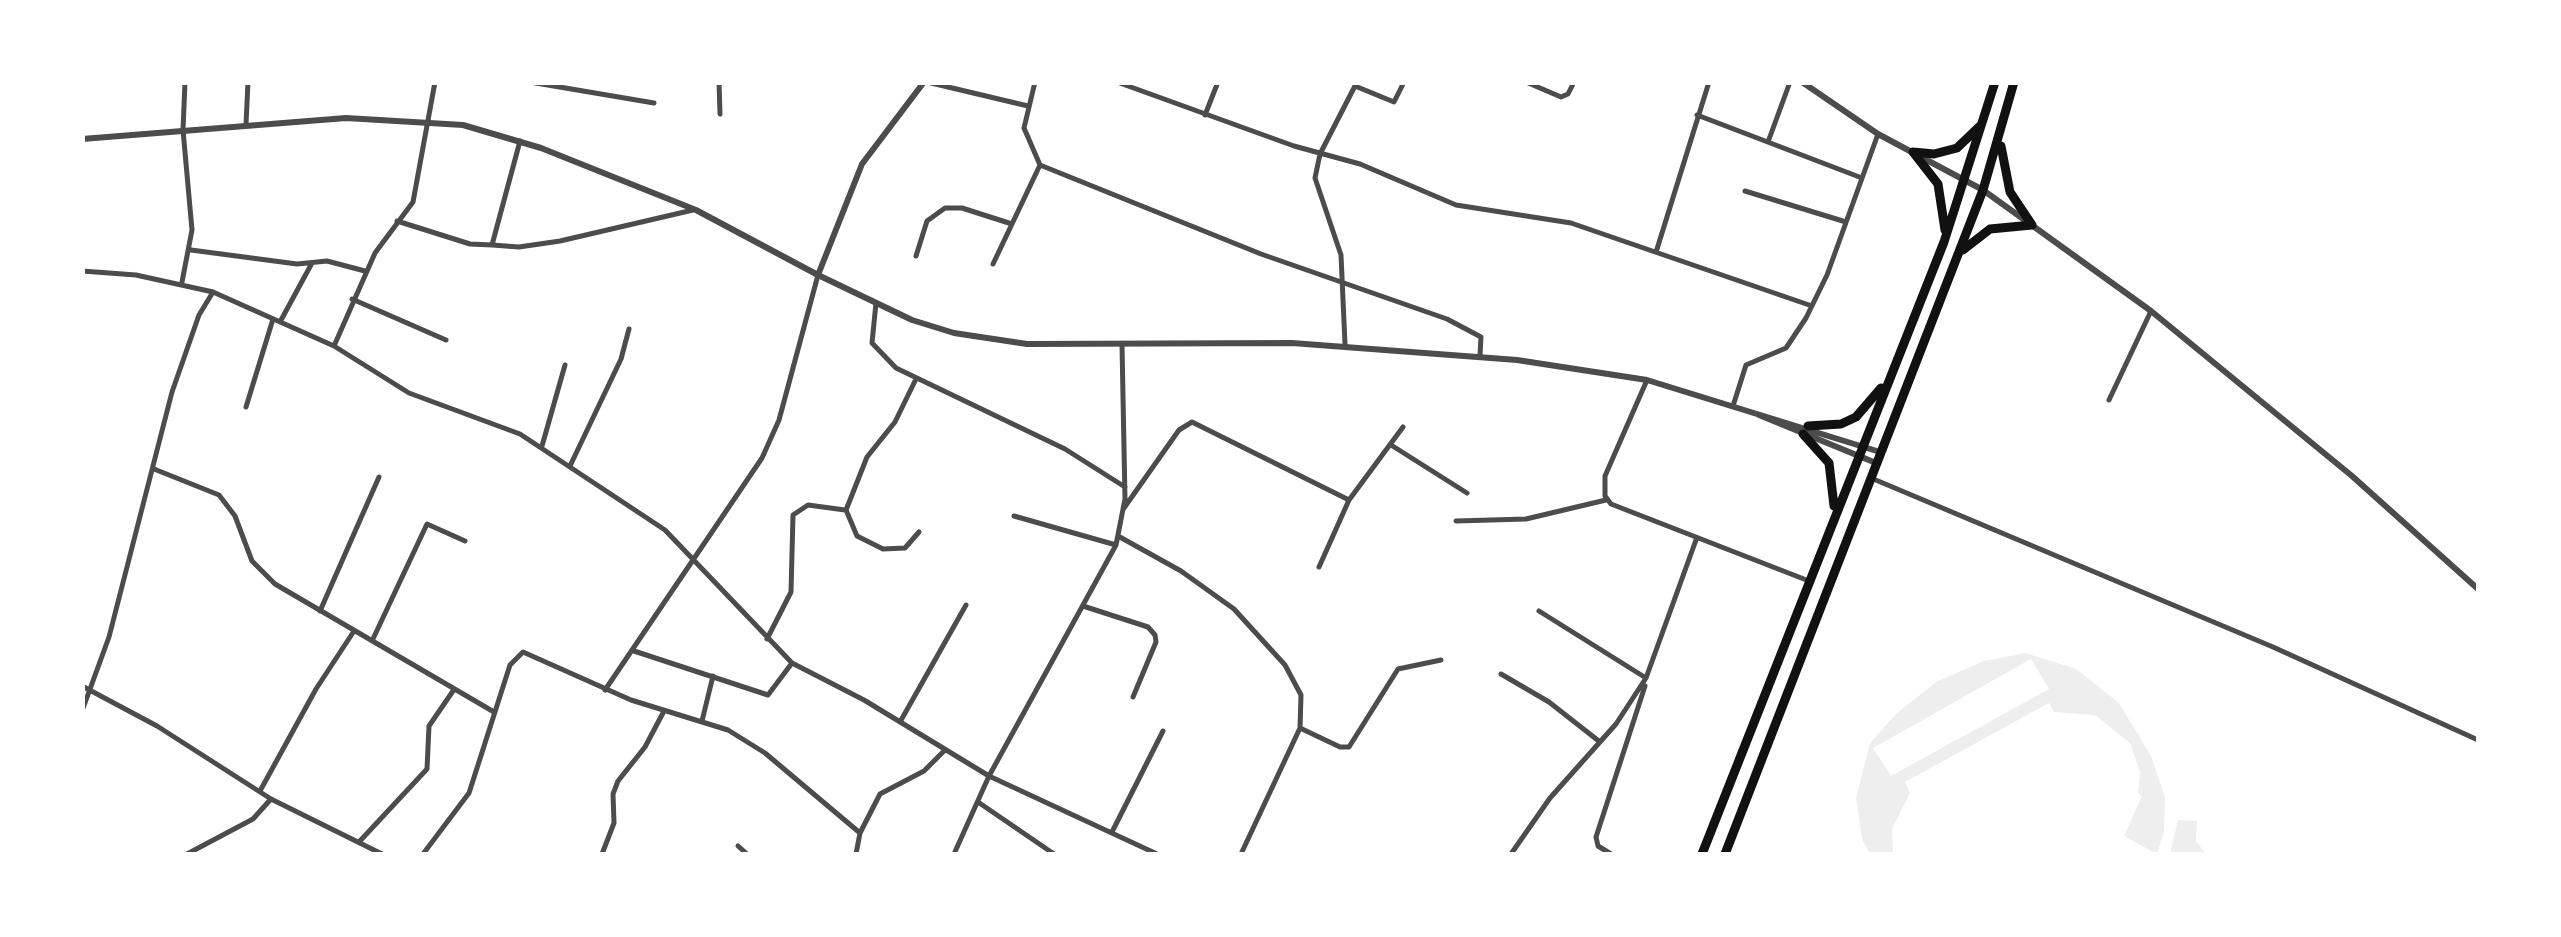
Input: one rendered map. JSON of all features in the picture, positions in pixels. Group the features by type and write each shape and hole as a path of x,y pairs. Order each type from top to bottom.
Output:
{"main road":[{"path":"1702,854 1944,242 1995,82"},
{"path":"1725,854 1983,190 2014,82"},
{"path":"1913,152 1934,154 1957,148 1974,135 1989,110"},
{"path":"1958,256 1990,229 2032,225 2005,178 2001,133"},
{"path":"1913,152 1932,174 1943,197 1944,242"},
{"path":"1832,519 1834,474 1806,430 1842,424 1856,417 1895,364"}],"street":[{"path":"182,282 190,250 182,130 186,82"},
{"path":"246,124 248,82"},
{"path":"334,346 365,271 412,202 435,82"},
{"path":"530,82 654,103"},
{"path":"719,82 720,114"},
{"path":"605,690 740,494 779,420 818,275 862,164 926,82 1028,106"},
{"path":"1035,82 1024,128 1040,165 1481,337 1480,355"},
{"path":"1117,82 1320,154 1360,164 1456,205 1570,223 1656,249 1812,306"},
{"path":"1205,115 1218,82"},
{"path":"1345,344 1342,255 1316,190 1320,154 1356,84 1394,102 1404,82"},
{"path":"1526,82 1560,97 1568,94 1574,82"},
{"path":"1656,249 1709,82"},
{"path":"1768,142 1790,82"},
{"path":"1802,82 1878,134 1983,190 2151,311 2314,443 2478,589"},
{"path":"1697,115 1862,178"},
{"path":"82,139 346,118 428,120 520,141 696,210 876,303 926,324 992,340 1122,345 1345,344 1480,355 1646,380 1880,452"},
{"path":"1733,406 1746,365 1786,348 1812,306 1878,134"},
{"path":"492,244 520,141"},
{"path":"993,264 1040,165"},
{"path":"1745,191 1846,222"},
{"path":"916,256 928,221 945,208 962,208 1012,224"},
{"path":"397,221 480,246 519,246 560,241 696,210"},
{"path":"190,250 297,264 313,261 365,271"},
{"path":"246,407 276,320 313,261"},
{"path":"82,271 182,282 212,292 334,346 409,393 487,419 542,446 666,530 792,663 989,776 1157,854"},
{"path":"82,711 86,688 110,637 172,392 212,292"},
{"path":"352,299 446,340"},
{"path":"876,303 870,331 876,349 916,382 1036,434 1125,487"},
{"path":"2109,400 2151,311"},
{"path":"570,466 621,359 629,328"},
{"path":"954,854 989,776 1116,545 1125,487 1122,345"},
{"path":"542,446 566,365"},
{"path":"1646,380 1605,476 1607,500 1618,510 1809,581"},
{"path":"916,382 895,422 867,457 846,510 857,536 882,548 904,548 918,532"},
{"path":"1124,508 1179,430 1192,422 1349,500"},
{"path":"1318,567 1349,500 1403,427"},
{"path":"1806,430 1876,464"},
{"path":"1391,445 1468,493"},
{"path":"154,469 220,496 229,504 244,545 262,572 320,611 494,712"},
{"path":"320,611 379,478"},
{"path":"1870,478 2273,647 2478,740"},
{"path":"1456,522 1526,519 1607,500"},
{"path":"767,639 791,592 793,515 808,505 846,510"},
{"path":"1014,516 1116,545"},
{"path":"372,640 428,524 465,541"},
{"path":"1118,536 1181,571 1245,620 1294,680 1304,709 1300,728 1241,854"},
{"path":"1612,854 1598,846 1596,837 1646,678 1696,540"},
{"path":"900,722 966,604"},
{"path":"1083,606 1148,627 1155,635 1156,642 1133,697"},
{"path":"1539,612 1646,678"},
{"path":"260,791 316,689 354,631"},
{"path":"633,650 770,695 792,663"},
{"path":"423,854 469,793 510,665 523,652 605,690 702,721 765,753 860,833"},
{"path":"1300,728 1340,748 1349,747 1398,668 1441,660"},
{"path":"1501,674 1548,702 1600,742"},
{"path":"702,721 714,676"},
{"path":"1511,854 1550,798 1600,742 1646,678"},
{"path":"86,688 157,726 271,799 382,854"},
{"path":"359,842 428,767 429,726 453,691"},
{"path":"602,854 614,823 613,794 618,781 646,747 664,711"},
{"path":"1112,832 1163,731"},
{"path":"856,854 860,833 880,794 924,771 944,751"},
{"path":"189,852 244,825 271,799"},
{"path":"978,802 1054,854"},
{"path":"738,846 747,854"},
{"path":"189,852 198,854"}],"shaded area":[{"path":"2026,653 2076,669 2119,703 2151,756 2165,797 2164,832 2157,854 2124,836 2142,796 2138,793 2140,772 2130,743 2095,715 2054,712 2049,703 1905,782 1910,793 1892,829 1893,854 1870,854 1862,839 1856,798 1870,743 1896,714 1936,682 1984,661","holes":["2031,659 2049,689 1891,776 1873,748"]},
{"path":"2178,820 2197,821 2196,841 2206,854 2170,854"}]}
